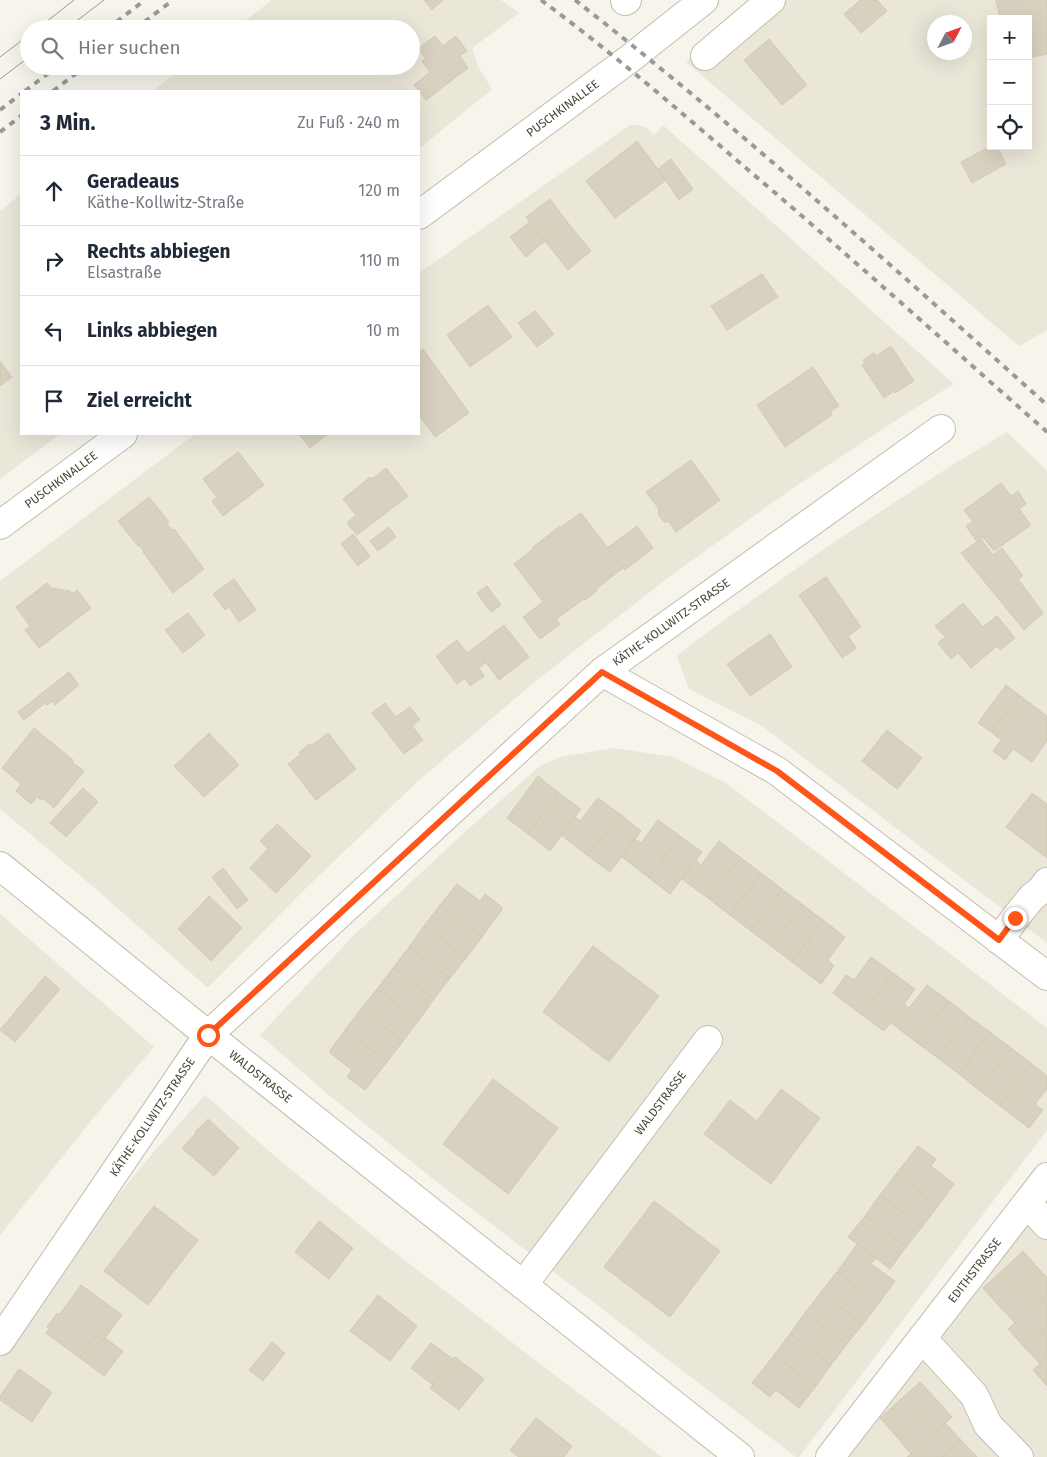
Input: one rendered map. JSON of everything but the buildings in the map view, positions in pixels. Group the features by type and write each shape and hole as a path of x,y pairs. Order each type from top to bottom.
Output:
{"street":[{"name":"PUSCHKINALLEE","path":"420,214 632,58 704,0"},
{"path":"705,56 771,0"},
{"name":"KÄTHE-KOLLWITZ-STRASSE","path":"0,1341 208,1035 602,672 941,429"},
{"name":"PUSCHKINALLEE","path":"0,525 122,435"},
{"path":"602,672 777,771 1047,976"},
{"name":"WALDSTRASSE","path":"0,866 208,1035 740,1457"},
{"path":"999,940 1032,897 1047,882"},
{"name":"WALDSTRASSE","path":"522,1285 708,1040"},
{"name":"EDITHSTRASSE","path":"830,1457 1047,1177"},
{"path":"1027,1203 1047,1225"},
{"path":"922,1338 974,1395 988,1425 1019,1457"}],"shaded area":[{"path":"272,0 501,0 519,13 472,48 479,68 492,89 420,148 420,90 153,90 173,75 420,75 420,20 246,20"},
{"path":"767,0 1047,0 1047,330 1019,346 686,62"},
{"path":"630,125 645,127 654,135 663,125 954,384 790,490 673,574 537,680 418,781 306,888 208,988 96,889 0,809 0,581 194,435 420,435 420,272"},
{"path":"20,195 20,435 59,435 0,479 0,211"},
{"path":"1007,432 1047,471 1047,943 762,726 689,689 677,656 828,546 949,467"},
{"path":"614,748 673,757 726,783 1047,1028 1047,1130 799,1457 796,1457 433,1179 330,1096 260,1035 353,936 465,832 540,766 560,757"},
{"path":"0,914 154,1047 99,1111 0,1235"},
{"path":"205,1095 278,1159 381,1242 662,1457 0,1457 0,1348 68,1256 151,1155"},
{"path":"1047,1187 1047,1457 843,1457"}],"tram line":[{"path":"48,20 74,0"},
{"path":"78,20 104,0"},
{"path":"0,57 20,42"},
{"path":"0,79 20,64"}],"railway":[{"path":"119,20 145,0"},
{"path":"147,20 173,0"},
{"path":"541,0 617,59 779,196 1047,432"},
{"path":"575,0 756,148 1047,405"},
{"path":"26,90 46,75"},
{"path":"54,90 74,75"},
{"path":"0,110 20,95"},
{"path":"0,132 20,117"}],"route":[{"path":"208,1035 602,672 777,771 999,940 1015,918"}]}
